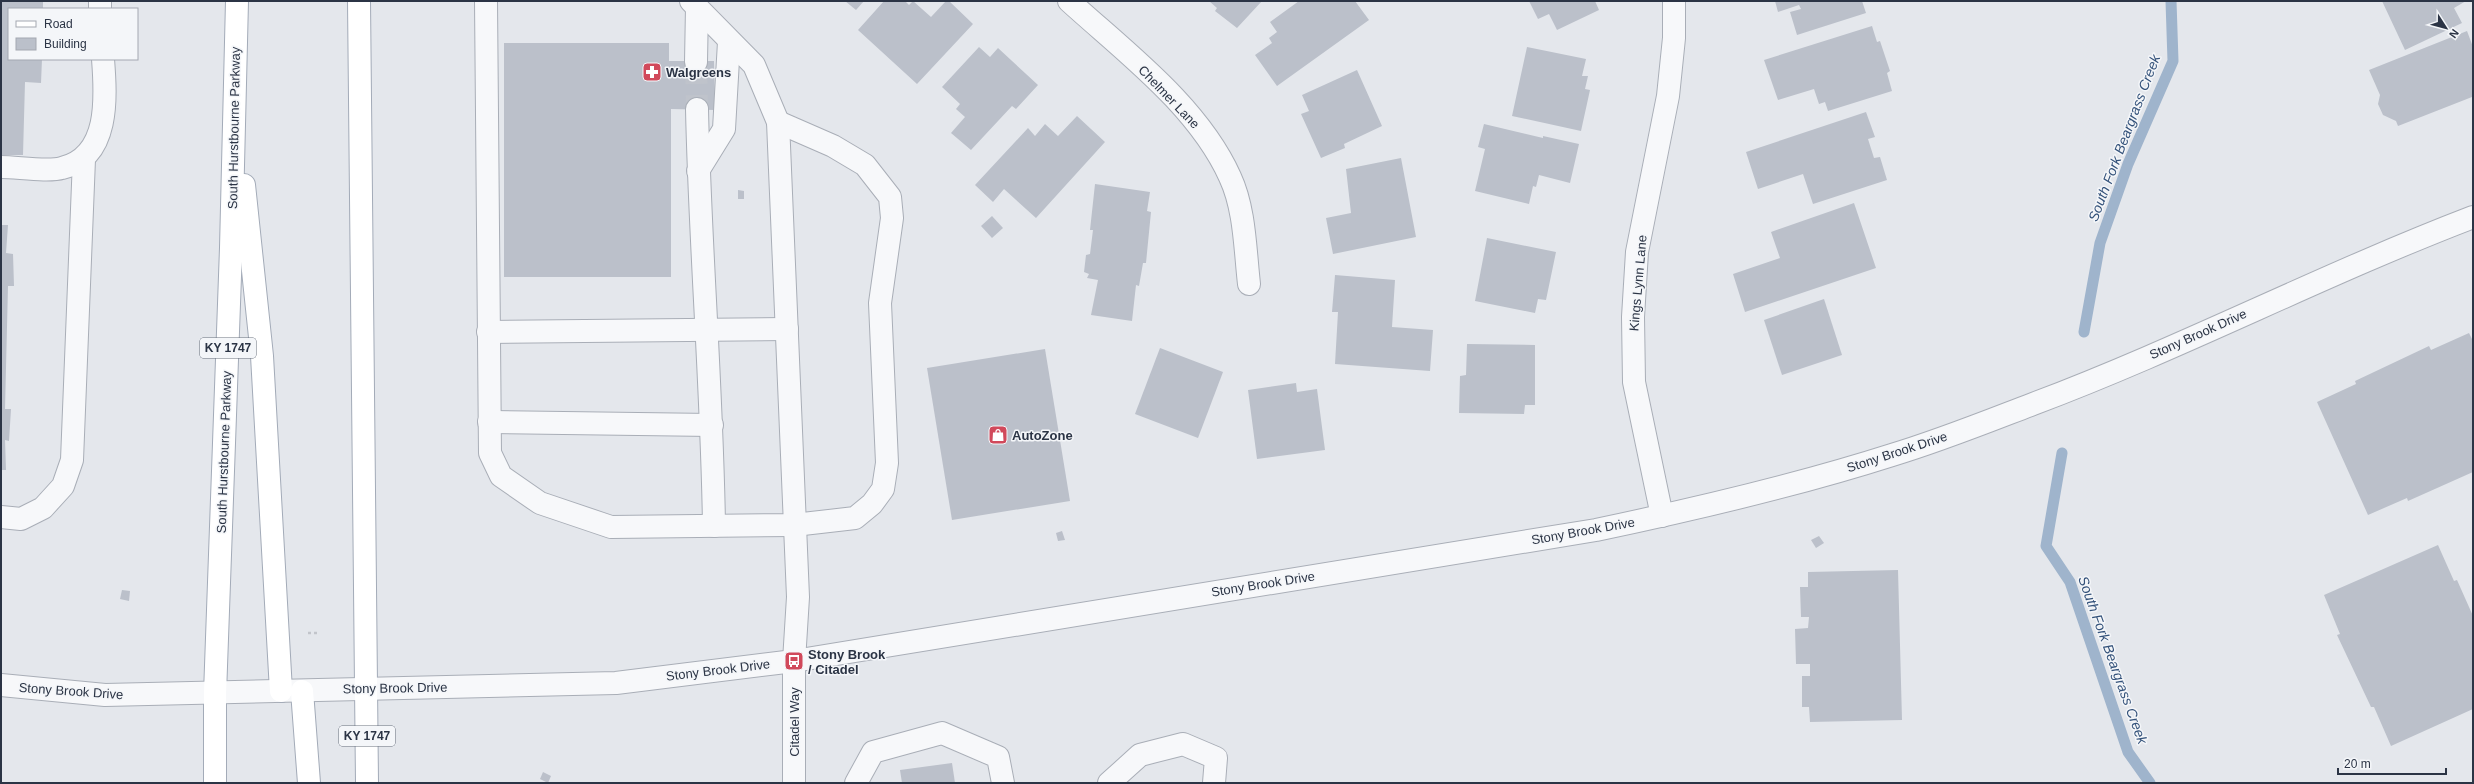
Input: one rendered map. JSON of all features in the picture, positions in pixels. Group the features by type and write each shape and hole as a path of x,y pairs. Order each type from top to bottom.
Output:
{"main road":[{"name":"South Hurstbourne Parkway","path":"214,783 215,694 237,1"},
{"name":"KY 1747","path":"359,1 367,783"},
{"path":"235,91 262,356 291,691 309,783"}],"street":[{"path":"486,1 489,422 490,453 501,476 540,504 611,527 794,525 855,518 872,504 883,490 887,463 880,303 892,218 890,197 865,165 833,146 778,122 754,65 729,42 694,4"},
{"name":"Chelmer Lane","path":"1069,1 1184,109 1213,145 1231,178 1241,212 1249,284"},
{"name":"Kings Lynn Lane","path":"1662,516 1634,382 1633,317 1638,252 1668,96 1674,38 1674,1"},
{"path":"694,4 696,62"},
{"path":"698,171 724,129 729,42"},
{"path":"1,517 21,519 43,508 63,486 72,460 84,159 102,131 105,83 103,60"},
{"path":"697,109 698,171 712,425 714,526"},
{"name":"Citadel Way","path":"778,122 798,597 794,661 794,783"},
{"path":"1,167 62,169 84,159"},
{"name":"Stony Brook Drive","path":"1,685 105,695 215,694 367,688 616,683 794,661 1596,530 1662,516 1834,473 1895,454 2035,404 2397,246 2473,217"},
{"path":"488,332 787,329"},
{"path":"489,422 712,425"},
{"path":"856,783 873,752 942,733 998,757 1003,783"},
{"path":"1109,783 1140,755 1183,744 1216,758 1214,783"}],"building":[{"path":"1,1 43,1 43,8 8,8 8,60 42,60 41,83 25,82 23,155 1,155"},
{"path":"845,1 864,1 856,10"},
{"path":"884,1 905,1 909,5 913,1 931,17 946,1 949,1 973,24 917,84 858,30"},
{"path":"1209,1 1262,1 1237,28 1215,11 1217,8"},
{"path":"1299,1 1355,1 1369,20 1277,86 1255,55 1272,43 1269,38 1277,32 1270,22"},
{"path":"1529,1 1595,1 1599,10 1557,30 1549,14 1538,19"},
{"path":"1775,1 1862,1 1866,13 1797,35 1790,12 1801,9 1799,5 1778,12"},
{"path":"2382,1 2466,1 2454,8 2462,23 2405,50"},
{"path":"1872,26 1877,42 1880,41 1890,71 1887,73 1892,91 1828,111 1825,102 1819,104 1814,89 1778,100 1764,60"},
{"path":"2467,31 2473,47 2472,97 2398,126 2396,121 2383,115 2378,104 2380,95 2369,70"},
{"name":"Walgreens","path":"504,43 669,43 669,61 714,61 715,110 671,109 671,277 504,277"},
{"path":"979,47 990,57 998,48 1038,85 1016,109 1012,106 971,150 951,133 965,117 956,109 960,104 942,87"},
{"path":"1527,47 1586,59 1582,76 1588,76 1585,89 1590,90 1581,131 1512,116"},
{"path":"1357,70 1382,126 1344,144 1345,148 1321,158 1301,114 1309,111 1302,95"},
{"path":"1866,112 1875,137 1868,139 1874,158 1880,157 1887,180 1813,204 1803,174 1758,189 1746,152"},
{"path":"1077,116 1105,142 1036,218 1004,189 993,202 975,185 1028,128 1035,136 1045,124 1058,136"},
{"path":"1484,124 1543,138 1543,136 1579,144 1570,183 1539,175 1536,187 1533,186 1529,204 1475,191 1485,149 1478,147"},
{"path":"1401,158 1416,237 1333,254 1326,218 1351,213 1346,169"},
{"path":"1095,184 1150,192 1147,211 1151,212 1146,263 1143,263 1139,286 1136,285 1132,321 1091,315 1098,280 1087,278 1089,274 1084,272 1086,255 1090,254 1093,230 1090,230"},
{"path":"738,190 744,191 744,199 738,199"},
{"path":"1854,203 1876,268 1745,312 1733,274 1780,258 1771,232"},
{"path":"992,216 1003,228 992,238 981,226"},
{"path":"1,225 8,225 6,253 13,254 14,286 8,286 5,409 11,409 9,441 5,440 6,470 1,470"},
{"path":"1487,238 1556,252 1546,300 1538,299 1535,313 1475,301"},
{"path":"1335,275 1395,280 1392,327 1433,330 1430,371 1335,364 1338,312 1332,312"},
{"path":"1824,299 1842,355 1782,375 1764,320"},
{"path":"2469,333 2473,341 2473,472 2408,501 2407,498 2368,515 2317,402 2356,384 2355,381 2429,346 2431,350"},
{"path":"1467,344 1535,345 1535,405 1525,405 1524,414 1459,413 1460,376 1466,375"},
{"path":"1160,348 1223,372 1198,438 1135,414"},
{"name":"AutoZone","path":"1045,349 1070,501 952,520 927,368"},
{"path":"1296,383 1297,392 1317,389 1325,450 1257,459 1248,390"},
{"path":"1062,531 1065,540 1058,541 1056,533"},
{"path":"1819,536 1824,543 1816,548 1811,540"},
{"path":"2438,545 2454,581 2457,580 2473,616 2473,709 2391,746 2374,707 2371,707 2337,635 2340,634 2324,595"},
{"path":"1898,570 1902,720 1810,722 1809,707 1802,707 1802,676 1810,676 1810,664 1796,664 1795,629 1808,628 1809,617 1801,617 1800,587 1808,587 1808,572"},
{"path":"122,590 130,591 129,601 120,599"},
{"path":"952,763 955,783 902,783 900,770"},
{"path":"543,772 551,776 548,783 540,779"}],"waterway":[{"name":"South Fork Beargrass Creek","path":"2084,332 2100,243 2128,164 2173,61 2171,1"},
{"name":"South Fork Beargrass Creek","path":"2062,453 2046,546 2070,582 2128,752 2150,783"}],"tunnel":[{"path":"696,62 697,109"}],"place":[{"name":"Walgreens","path":"652,72"},
{"name":"AutoZone","path":"998,435"},
{"name":"Stony Brook / Citadel","path":"794,661"}]}
